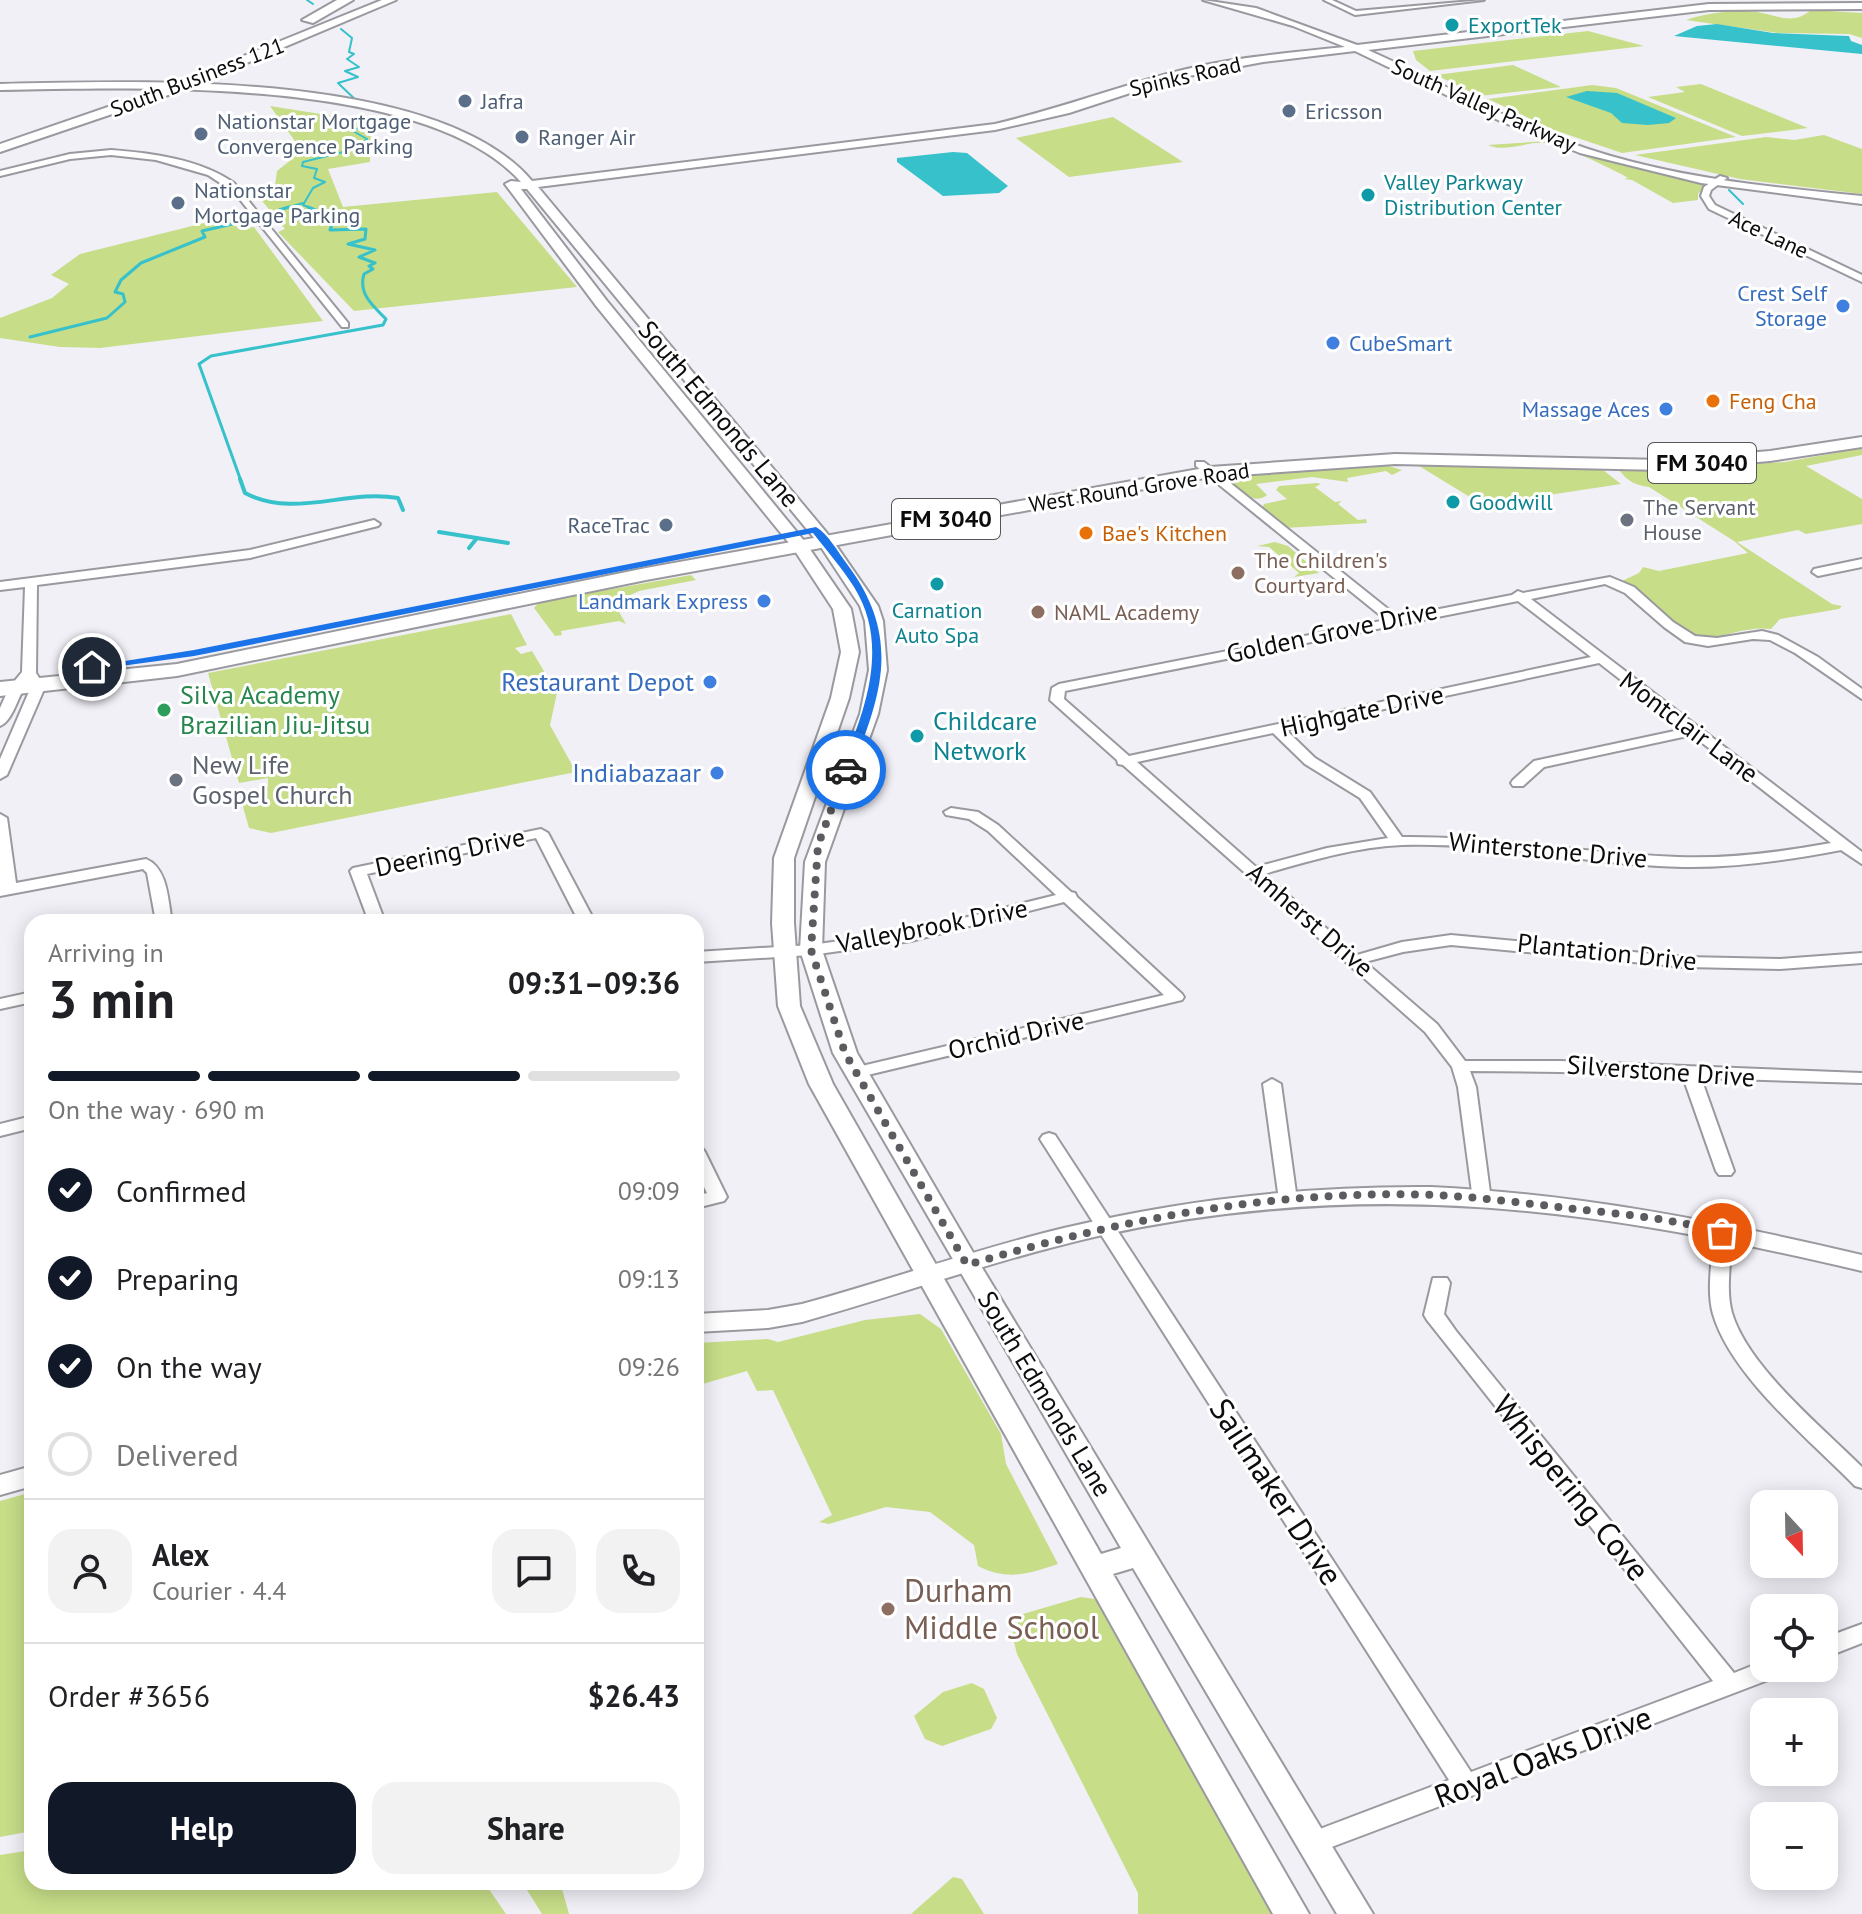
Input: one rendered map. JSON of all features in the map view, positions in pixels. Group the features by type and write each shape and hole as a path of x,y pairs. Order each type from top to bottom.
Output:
{"highway":[{"path":"308,20 336,0"},
{"path":"308,20 347,0"}],"main road":[{"name":"South Business 121","path":"0,148 161,94 391,0"},
{"name":"South Valley Parkway","path":"1208,0 1294,21 1369,50 1561,135 1720,180"},
{"name":"South Valley Parkway","path":"1232,0 1317,23 1546,137 1640,166 1720,180 1862,198"},
{"name":"Spinks Road","path":"1000,129 1209,68 1718,11 1862,7"},
{"name":"South Business 121","path":"0,134 147,87 308,20"},
{"name":"Spinks Road","path":"525,189 937,143 1066,117 1162,85 1228,70 1369,50"},
{"name":"South Edmonds Lane","path":"0,89 147,87 286,96 381,111 464,138 496,153 820,535 869,606 878,670 869,714 818,845 811,950 845,1053 967,1265 1356,1914"},
{"name":"South Edmonds Lane","path":"0,89 129,92 336,108 420,129 485,160 525,189 532,214 795,540 842,609 850,652 840,698 784,858 789,1006 807,1054 928,1278 1292,1914"},
{"path":"1100,98 1114,101"},
{"path":"1465,99 1479,98"},
{"path":"336,108 381,111"},
{"path":"420,129 464,138"},
{"path":"1546,137 1561,135"},
{"path":"594,293 617,292"},
{"name":"West Round Grove Road","path":"17,682 194,653 820,535 1205,468 1351,449 1667,452 1765,445 1862,430"},
{"name":"West Round Grove Road","path":"1205,468 1395,459 1663,465 1770,456 1862,442"},
{"path":"850,652 877,652"},
{"path":"813,771 844,775"},
{"path":"1094,1568 1140,1554"}],"street":[{"path":"1327,0 1355,13 1481,0"},
{"path":"1397,0 1413,7"},
{"path":"0,174 77,154 119,151 140,153 214,174 237,190 345,325"},
{"name":"Ace Lane","path":"1720,180 1705,196 1712,207 1862,279"},
{"path":"1205,468 1393,619"},
{"path":"0,586 250,554 374,524"},
{"path":"1818,572 1862,563"},
{"name":"Golden Grove Drive","path":"1059,688 1393,619 1606,580 1630,589 1671,627 1690,639 1702,642 1767,636 1862,695"},
{"path":"0,775 31,582"},
{"name":"Montclair Lane","path":"1518,595 1862,859"},
{"name":"Highgate Drive","path":"1123,761 1601,659"},
{"path":"0,722 17,682"},
{"name":"Amherst Drive","path":"1059,688 1057,700 1123,761 1417,1013 1460,1066 1467,1087 1482,1200"},
{"path":"1277,729 1310,761 1365,795 1398,841"},
{"path":"1518,783 1539,764 1694,731"},
{"path":"951,812 973,815 993,828 1070,896"},
{"path":"0,818 4,890 140,864 151,867 154,872 162,914"},
{"name":"Deering Drive","path":"374,914 358,871 541,833 583,914"},
{"name":"Winterstone Drive","path":"1254,872 1341,849 1398,841 1463,841 1679,862 1748,861 1843,845"},
{"name":"Valleybrook Drive","path":"704,956 811,950 911,936 1070,896"},
{"name":"Orchid Drive","path":"855,1073 1176,997 1070,896"},
{"name":"Plantation Drive","path":"1355,960 1402,947 1451,940 1686,962 1780,964 1862,958"},
{"path":"0,1004 24,999"},
{"name":"Silverstone Drive","path":"1460,1066 1542,1063 1691,1075 1862,1078"},
{"path":"1691,1075 1725,1171"},
{"path":"1272,1084 1288,1200"},
{"path":"0,1130 24,1124"},
{"name":"Sailmaker Drive","path":"1049,1139 1467,1787"},
{"path":"704,1168 718,1197 704,1200"},
{"path":"704,1323 768,1319 802,1313 1104,1227 1288,1200 1409,1195 1589,1210 1722,1233 1862,1263"},
{"path":"1722,1233 1720,1299 1723,1317 1739,1348 1862,1480"},
{"name":"Whispering Cove","path":"1440,1283 1434,1315 1449,1336 1730,1685"},
{"path":"0,1485 24,1478"},
{"path":"1838,1642 1862,1633"},
{"name":"Royal Oaks Drive","path":"1313,1843 1750,1677"}],"green space":[{"path":"1811,10 1862,13 1862,38 1849,34 1778,33 1686,20 1739,11 1791,18"},
{"path":"1588,31 1644,46 1430,71 1416,60 1413,51"},
{"path":"1513,65 1561,87 1479,96 1436,75"},
{"path":"1701,84 1808,128 1742,136 1648,97 1685,92 1676,87"},
{"path":"1592,85 1616,88 1736,137 1622,153 1554,130 1488,99"},
{"path":"270,106 371,122 370,162 328,169 343,207 497,192 577,287 354,311 278,232 285,229 259,197 275,186 277,171 302,151"},
{"path":"1113,117 1183,162 1069,177 1016,138"},
{"path":"1824,135 1862,149 1862,194 1740,179 1635,155 1766,137 1794,140"},
{"path":"1548,141 1701,181 1706,185 1698,194 1698,200 1673,203 1605,166 1554,145 1538,143 1502,148 1488,145"},
{"path":"228,217 239,229 254,227 323,321 100,348 60,347 0,338 0,318 52,298 69,284 51,275 80,254"},
{"path":"1862,448 1862,455 1806,466 1862,499 1862,524 1806,534 1798,530 1737,542 1832,604 1842,606 1839,609 1780,619 1771,629 1700,637 1662,617 1622,581 1639,573 1643,567 1659,571 1748,553 1649,487 1629,480 1620,471 1785,462"},
{"path":"1389,466 1402,470 1392,475 1386,471 1347,478 1348,482 1312,477 1256,484 1267,495 1258,499 1242,493 1231,479 1288,469"},
{"path":"1419,466 1603,470 1621,484 1483,505"},
{"path":"1321,484 1315,487 1335,502 1342,501 1338,504 1358,520 1366,519 1367,523 1285,528 1262,508 1264,504 1287,499 1276,490 1279,486"},
{"path":"1275,542 1288,546 1319,573 1294,577 1299,573 1269,547 1257,546"},
{"path":"691,575 696,580 639,591 622,599 618,610 626,624 619,621 561,631 562,635 555,636 534,608 539,602"},
{"path":"511,614 527,645 515,648 521,654 532,651 557,693 550,725 576,772 271,833 249,828 240,796 268,786 268,778 239,783 208,673"},
{"path":"920,1314 941,1329 1001,1434 1006,1464 1058,1564 1018,1574 989,1571 978,1566 974,1545 930,1512 886,1507 829,1524 819,1522 832,1515 773,1390 757,1391 747,1371 704,1384 704,1343 768,1339 778,1342 865,1320"},
{"path":"24,1494 24,1832 0,1837 0,1501"},
{"path":"1081,1597 1101,1600 1280,1914 1138,1914 1138,1893 1017,1654 1012,1634 1023,1614"},
{"path":"972,1683 984,1689 997,1718 991,1729 942,1746 925,1739 914,1716 943,1692"},
{"path":"24,1851 24,1890 490,1890 506,1914 0,1914 0,1855"},
{"path":"953,1877 962,1879 984,1914 911,1914"},
{"path":"527,1890 562,1890 569,1914 542,1914"}],"water":[{"path":"1717,24 1773,33 1849,36 1851,41 1862,45 1862,54 1674,36 1697,26"},
{"path":"1587,91 1617,93 1676,118 1669,123 1648,125 1622,123 1611,113 1566,97"},
{"path":"967,153 1008,186 999,193 943,196 897,162 897,158"}],"waterway":[{"path":"307,0 313,4"},
{"path":"341,29 352,38 349,52 354,54 347,59 359,67 345,71 358,77 338,83 360,104"},
{"path":"308,207 303,205 313,188 325,182 314,178 317,169 302,166 303,162 355,149 367,139 353,131 365,124 363,118"},
{"path":"1729,190 1743,204"},
{"path":"289,207 303,203"},
{"path":"279,210 289,207"},
{"path":"282,209 289,207"},
{"path":"241,481 199,364 211,356 383,325 386,319 368,299 363,288 364,274 373,269 369,266 375,263 359,257 375,250 348,244 365,239 366,229 330,230 334,218 308,207"},
{"path":"308,207 313,209"},
{"path":"30,337 107,318 125,302 123,294 115,292 121,280 141,263 205,237 202,231 237,223"},
{"path":"240,479 245,493 264,500 301,504 378,496 398,498 403,510"},
{"path":"439,532 477,538"},
{"path":"469,548 477,538"},
{"path":"477,538 508,543"}],"way so far":[{"path":"846,770 818,845 811,950 845,1053 967,1265 1059,1237 1213,1209 1288,1200 1396,1195 1435,1195 1589,1210 1722,1233"}],"place":[{"name":"ExportTek","path":"1452,25"},
{"name":"Jafra","path":"465,101"},
{"name":"Ericsson","path":"1289,111"},
{"name":"Nationstar Mortgage Convergence Parking","path":"201,134"},
{"name":"Ranger Air","path":"522,137"},
{"name":"Valley Parkway Distribution Center","path":"1368,195"},
{"name":"Nationstar Mortgage Parking","path":"178,203"},
{"name":"Crest Self Storage","path":"1843,306"},
{"name":"CubeSmart","path":"1333,343"},
{"name":"Feng Cha","path":"1713,401"},
{"name":"Massage Aces","path":"1666,409"},
{"name":"Goodwill","path":"1453,502"},
{"name":"The Servant House","path":"1627,520"},
{"name":"RaceTrac","path":"666,525"},
{"name":"Bae's Kitchen","path":"1086,533"},
{"name":"The Children's Courtyard","path":"1238,573"},
{"name":"Carnation Auto Spa","path":"937,584"},
{"name":"Landmark Express","path":"764,601"},
{"name":"NAML Academy","path":"1038,612"},
{"name":"Restaurant Depot","path":"710,682"},
{"name":"Silva Academy Brazilian Jiu-Jitsu","path":"164,710"},
{"name":"Childcare Network","path":"917,736"},
{"name":"Indiabazaar","path":"717,773"},
{"name":"New Life Gospel Church","path":"176,780"},
{"name":"Durham Middle School","path":"888,1609"}],"route":[{"path":"92,667 194,653 665,557 816,530 860,589 874,621 878,670 869,714 846,770"}]}
